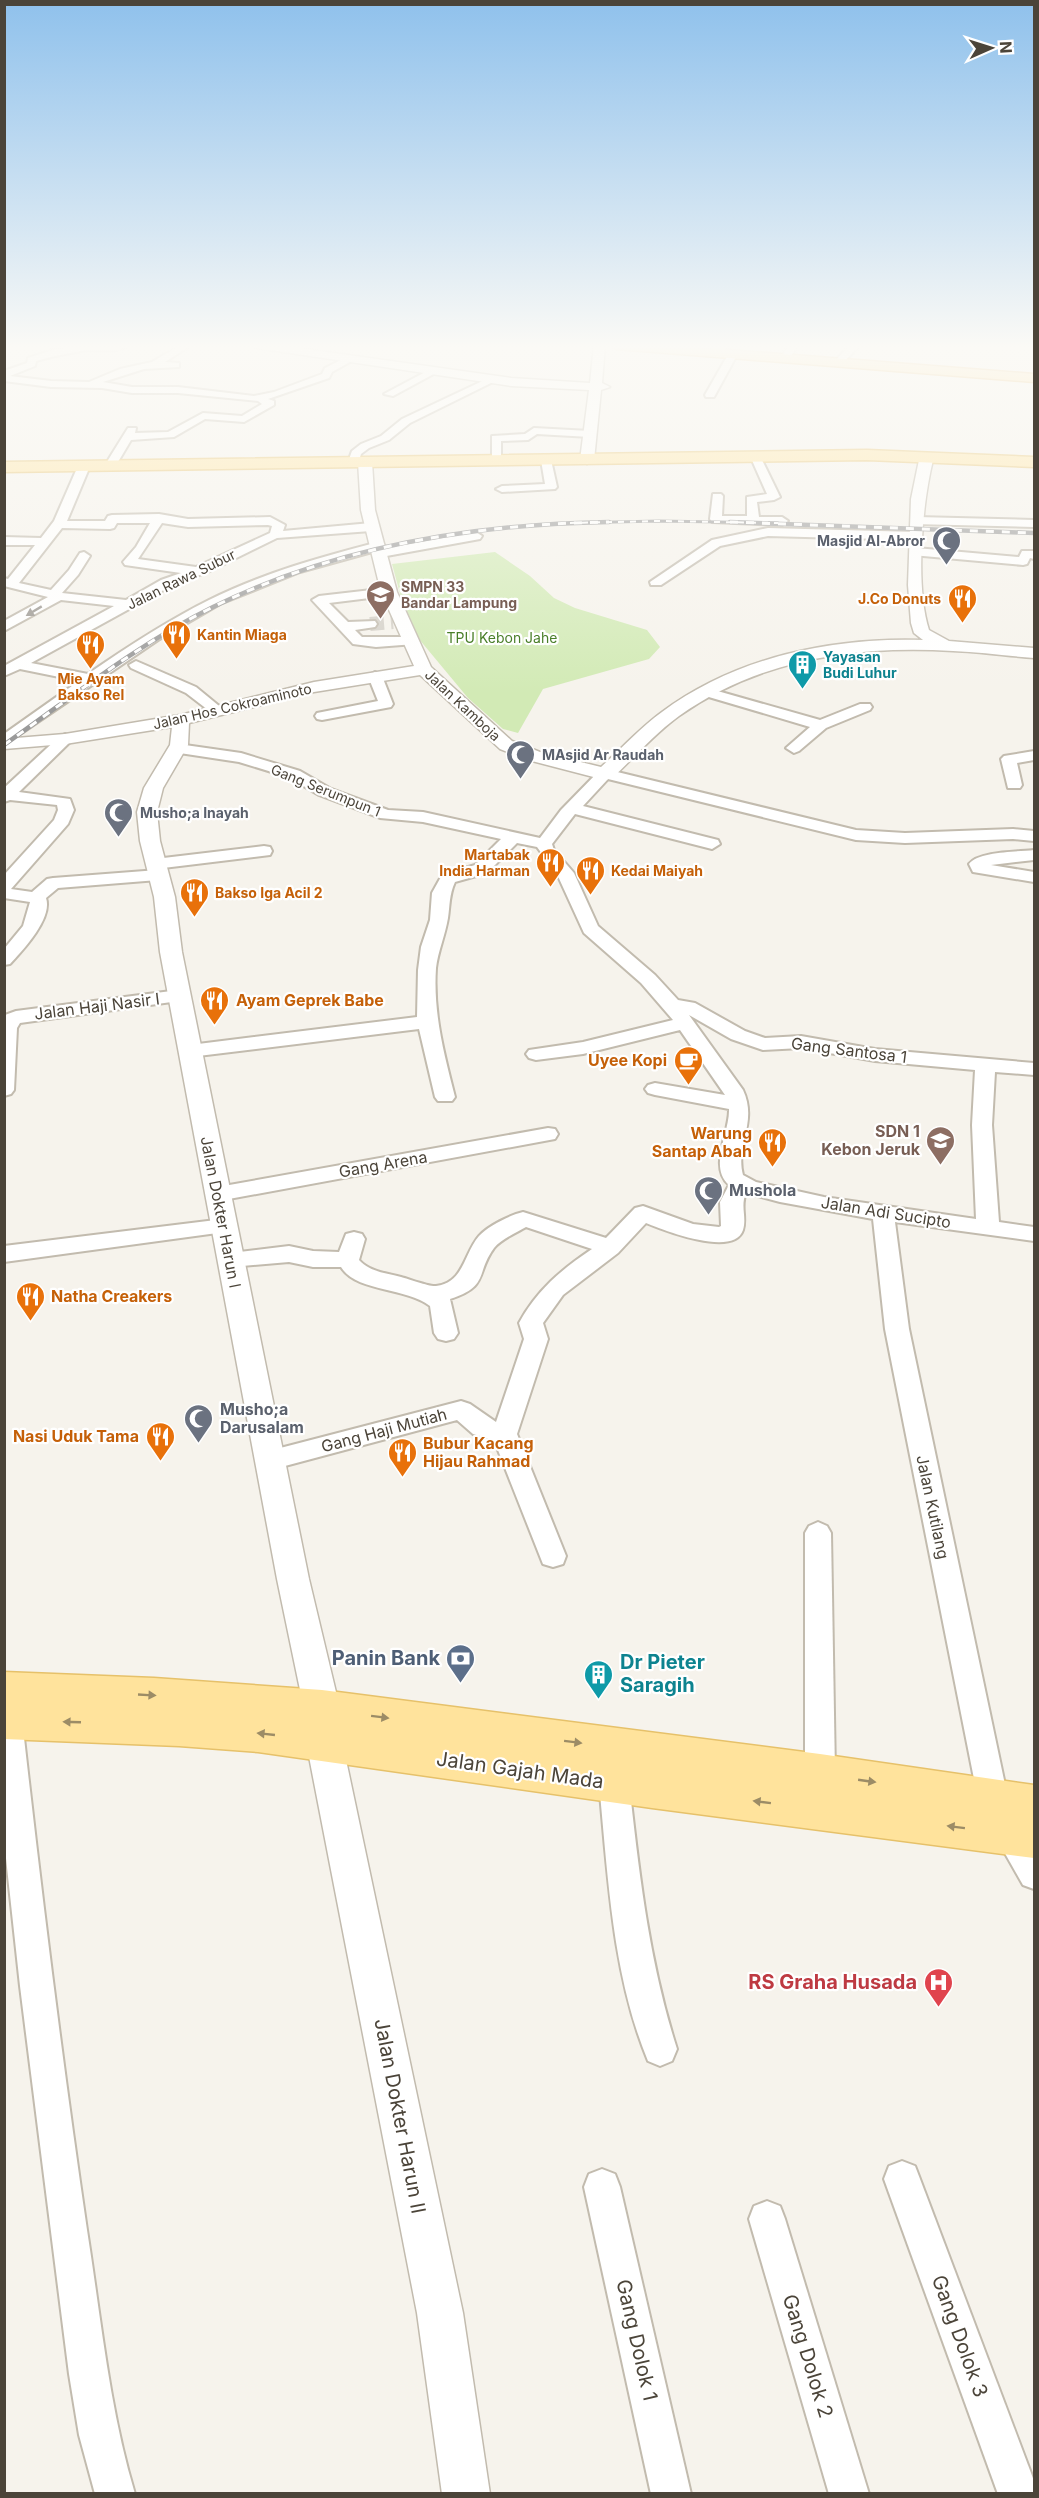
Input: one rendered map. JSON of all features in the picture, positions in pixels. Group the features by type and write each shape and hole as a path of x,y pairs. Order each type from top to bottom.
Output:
{"main road":[{"path":"4,466 417,462"},
{"path":"983,462 1035,463"},
{"path":"1012,462 1035,463"},
{"name":"Jalan Gajah Mada","path":"5,1710 179,1727 323,1725 1018,1819"},
{"name":"Jalan Gajah Mada","path":"323,1725 614,1783 683,1774 820,1774 1018,1819"}],"street":[{"name":"Jalan Kamboja","path":"359,462 371,526 381,554 397,621 424,669 511,747 605,774"},
{"path":"502,484 547,489 551,487 546,462"},
{"path":"753,520 751,499 774,496 758,462"},
{"path":"910,462 915,478"},
{"path":"901,643 906,639 909,629 904,566 915,478 925,462"},
{"path":"84,466 58,524 10,585 56,595 129,604"},
{"path":"717,496 716,519 909,526"},
{"path":"58,524 110,525 112,519 159,518 188,523 273,521 279,525 275,535"},
{"path":"159,518 141,549 129,562 223,575"},
{"path":"656,582 716,543 768,532 1035,524"},
{"name":"Jalan Rawa Subur","path":"4,672 166,583 275,535 371,526"},
{"path":"909,526 916,552 919,628 928,638 945,645"},
{"path":"4,742 177,622 246,588 296,569 476,536"},
{"path":"4,541 44,542"},
{"path":"916,552 1023,561 1026,554 1035,555"},
{"path":"192,630 224,611 265,592 312,574 381,554"},
{"path":"4,627 56,595 84,556"},
{"path":"389,592 319,600 358,641 376,643 410,641"},
{"path":"343,627 370,624"},
{"path":"553,1556 504,1434 536,1340 531,1323 538,1308 564,1281 610,1248 643,1213 700,1234 727,1233 732,1229 731,1202 740,1184 734,1179 732,1163 739,1121 739,1104 733,1090 672,1005 648,980 590,929 566,873 546,851 544,844 572,808 665,718 707,692 752,669 791,656 836,648 901,643 1035,653"},
{"path":"152,655 132,668 191,690 218,710"},
{"path":"18,664 86,678"},
{"name":"Jalan Hos Cokroaminoto","path":"4,742 41,741 180,720 279,694 424,669"},
{"path":"322,716 386,704 375,676"},
{"path":"707,692 821,725"},
{"path":"794,748 821,725 865,707"},
{"path":"41,741 42,732 46,727 73,709"},
{"name":"Jalan Dokter Harun I","path":"180,720 183,731 178,748 155,785 147,812 157,869 164,891 179,996 323,1725"},
{"path":"6,796 65,738"},
{"name":"Gang Serumpun 1","path":"178,748 241,758 294,774 325,792 386,815 423,817 544,844"},
{"path":"1014,785 1009,759 1035,756"},
{"path":"605,774 856,835 905,838 1013,834 1035,836"},
{"path":"4,886 59,826 66,810 64,802 60,801 6,796"},
{"path":"572,808 712,844"},
{"path":"445,1097 427,1022 427,970 430,947 440,920 441,893 448,879 482,869 513,837"},
{"path":"36,898 53,883 264,851"},
{"path":"1035,855 992,859 977,864 980,868 990,871 1035,877"},
{"path":"4,893 36,898 39,901 39,908 33,921 21,941 4,960"},
{"name":"Jalan Haji Nasir I","path":"4,1090 7,1028 16,1017 179,996"},
{"name":"Gang Santosa 1","path":"672,1005 688,1007 738,1035 763,1044 801,1042 875,1055 1035,1069"},
{"path":"190,1051 427,1022"},
{"path":"536,1054 583,1048 684,1023"},
{"path":"986,1064 981,1139 988,1227"},
{"path":"655,1089 739,1104"},
{"name":"Gang Arena","path":"218,1194 548,1134"},
{"name":"Jalan Adi Sucipto","path":"740,1184 759,1190 883,1214 1035,1234"},
{"name":"Jalan Kutilang","path":"883,1214 897,1329 1018,1819"},
{"path":"432,1296 454,1289 470,1278 478,1255 488,1240 522,1219 583,1237 610,1248"},
{"path":"4,1254 224,1226"},
{"path":"231,1259 289,1254 313,1259 351,1249 352,1267 362,1275 419,1289 441,1303 446,1333"},
{"name":"Gang Haji Mutiah","path":"270,1460 456,1411 467,1412 482,1427 504,1434"},
{"path":"818,1533 820,1774"},
{"path":"5,1710 34,1969 67,2219 102,2454 115,2493"},
{"name":"Jalan Dokter Harun II","path":"323,1725 440,2313 466,2493"},
{"path":"614,1783 632,1944 646,2009 660,2049"},
{"path":"1018,1819 1035,1874"},
{"name":"Gang Dolok 3","path":"902,2179 1019,2493"},
{"name":"Gang Dolok 1","path":"602,2187 671,2493"},
{"name":"Gang Dolok 2","path":"767,2219 849,2493"}],"green space":[{"name":"TPU Kebon Jahe","path":"495,552 530,576 554,598 575,608 647,630 660,647 649,659 543,689 518,733 503,729 468,698 409,627 392,564"}],"tunnel":[{"path":"370,624 393,622"}],"railway":[{"path":"4,745 158,637 213,607 259,586 356,554 406,543 507,528 602,522"},
{"path":"570,523 602,522"},
{"path":"602,522 609,522"},
{"path":"602,522 740,522"},
{"path":"730,522 740,522"},
{"path":"740,522 778,523"},
{"path":"740,522 1034,533"}],"place":[{"name":"Masjid Al-Abror","path":"946,566"},
{"name":"SMPN 33 Bandar Lampung","path":"380,620"},
{"name":"J.Co Donuts","path":"962,624"},
{"name":"Kantin Miaga","path":"176,660"},
{"name":"Mie Ayam Bakso Rel","path":"91,670"},
{"name":"Yayasan Budi Luhur","path":"802,690"},
{"name":"MAsjid Ar Raudah","path":"521,780"},
{"name":"Musho;a Inayah","path":"119,838"},
{"name":"Martabak India Harman","path":"551,888"},
{"name":"Kedai Maiyah","path":"590,896"},
{"name":"Bakso Iga Acil 2","path":"194,918"},
{"name":"Ayam Geprek Babe","path":"215,1026"},
{"name":"Uyee Kopi","path":"688,1086"},
{"name":"SDN 1 Kebon Jeruk","path":"941,1166"},
{"name":"Warung Santap Abah","path":"773,1168"},
{"name":"Mushola","path":"708,1216"},
{"name":"Natha Creakers","path":"30,1322"},
{"name":"Musho;a Darusalam","path":"199,1444"},
{"name":"Nasi Uduk Tama","path":"160,1462"},
{"name":"Bubur Kacang Hijau Rahmad","path":"402,1478"},
{"name":"Panin Bank","path":"461,1684"},
{"name":"Dr Pieter Saragih","path":"599,1700"},
{"name":"RS Graha Husada","path":"938,2008"}]}
